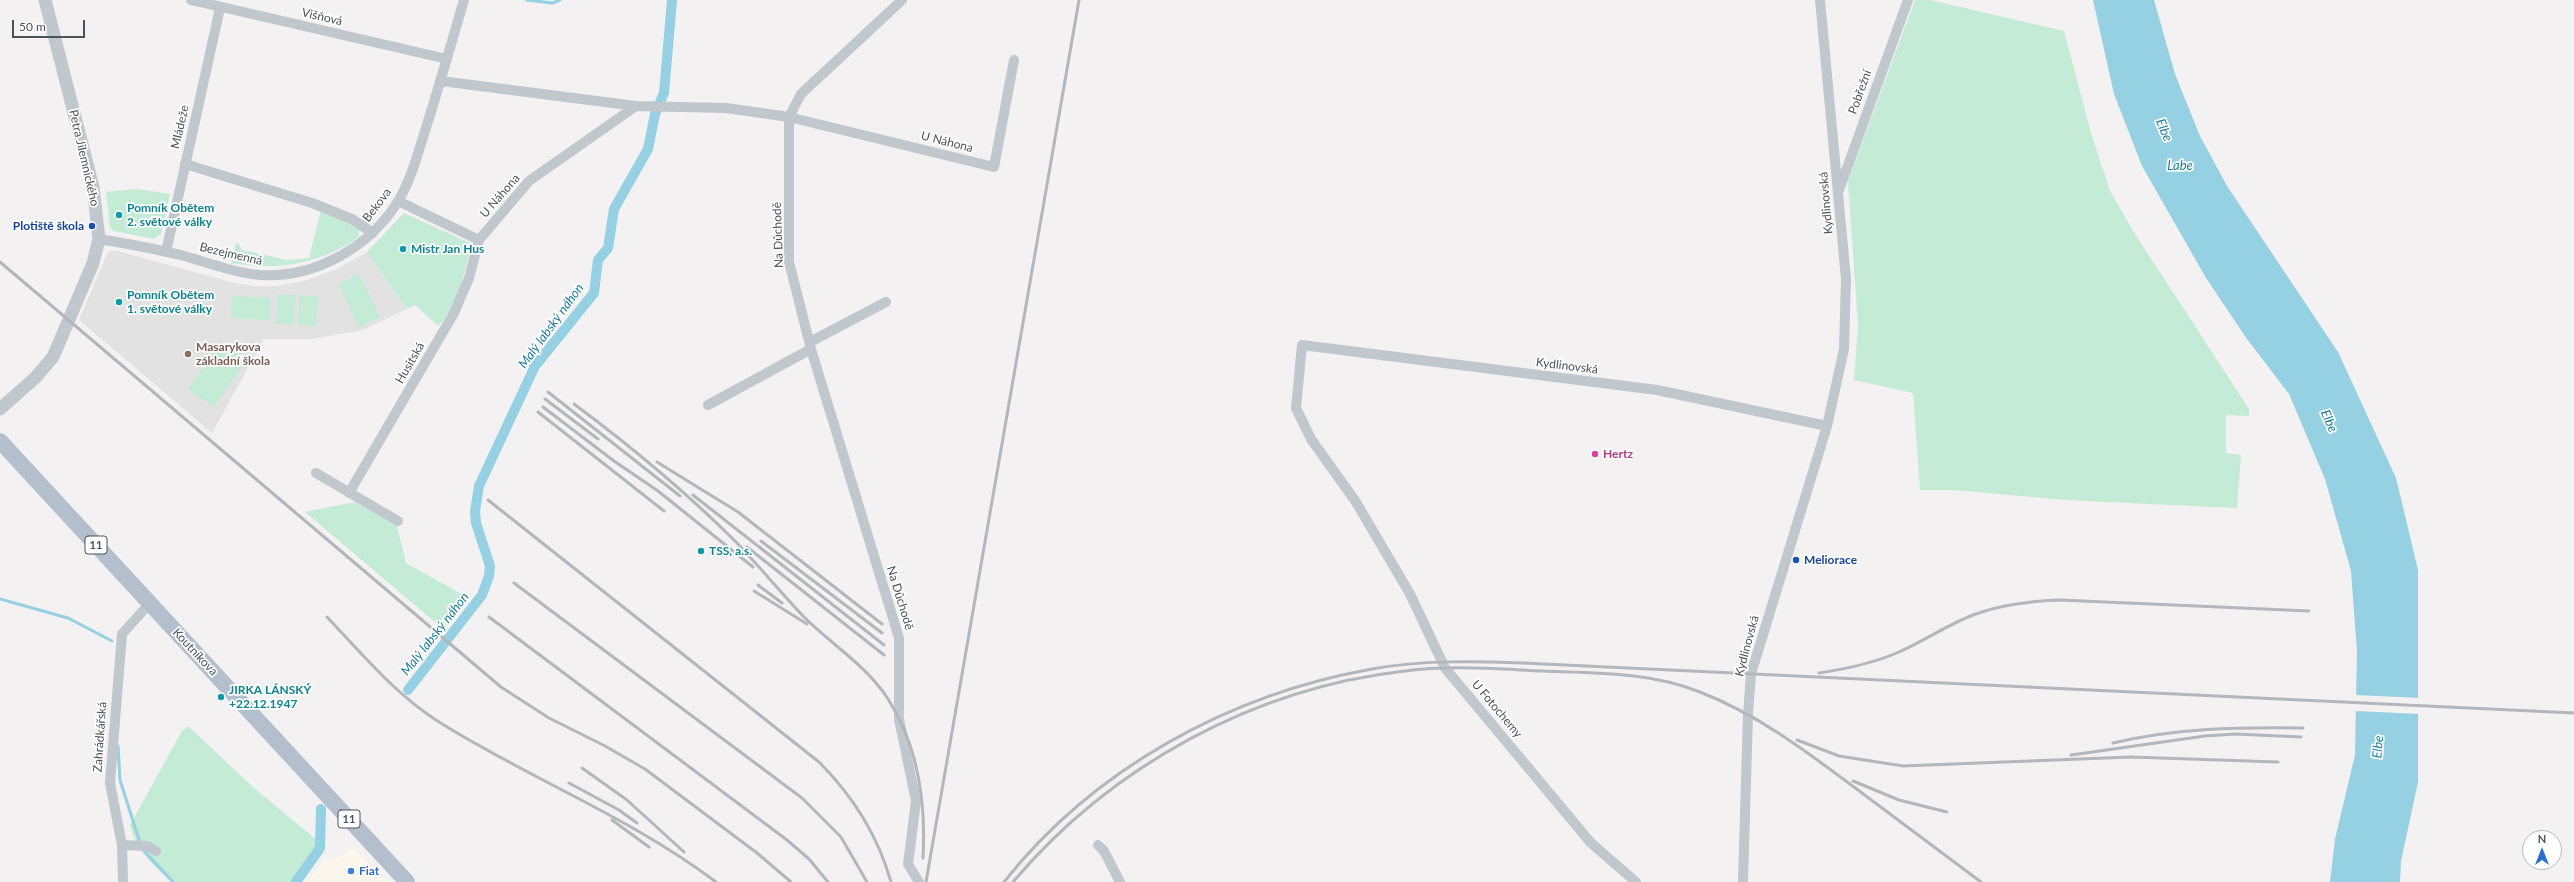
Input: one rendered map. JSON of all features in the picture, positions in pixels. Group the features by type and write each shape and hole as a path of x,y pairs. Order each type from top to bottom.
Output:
{"main road":[{"name":"Koutníkova","path":"0,441 407,882"}],"street":[{"name":"Petra Jilemnického","path":"0,409 35,378 52,357 93,263 99,239 93,186 45,0"},
{"name":"Višňová","path":"191,0 220,8 447,59"},
{"name":"Bekova","path":"185,164 312,203 352,219 372,233 398,201 414,166 441,81 464,0"},
{"path":"789,117 801,94 902,0"},
{"name":"Kydlinovská","path":"1743,882 1748,714 1751,674 1827,426 1840,372 1846,325 1846,279 1820,0"},
{"name":"Pobřežní","path":"1838,194 1908,0"},
{"name":"Mládeže","path":"166,252 220,8"},
{"name":"U Náhona","path":"441,81 636,106 669,105 726,108 789,117 994,166 1014,60"},
{"name":"U Náhona","path":"479,240 529,181 636,106"},
{"name":"Na Důchodě","path":"789,117 789,262 810,346 899,638 899,719 916,801 908,864 919,882"},
{"path":"398,201 479,240"},
{"name":"Bezejmenná","path":"99,239 166,252 243,272 272,274 316,267 355,247 372,233"},
{"name":"Husitská","path":"350,493 454,313 469,278 479,240"},
{"path":"708,405 886,302"},
{"name":"Kydlinovská","path":"1302,345 1657,390 1827,426"},
{"name":"U Fotochemy","path":"1302,345 1296,408 1299,417 1327,464 1356,502 1410,594 1445,668 1591,843 1636,882"},
{"path":"316,473 398,522"},
{"name":"Zahrádkářská","path":"123,882 122,845 110,783 122,634 150,604"},
{"path":"122,845 147,846 156,851"},
{"path":"1098,845 1104,851 1120,882"}],"shaded area":[{"name":"Masarykova základní škola","path":"114,250 231,282 253,286 278,286 307,280 339,268 367,252 407,309 363,330 312,339 264,339 212,433 79,320 107,254"},
{"path":"353,848 387,882 306,882 325,859 331,861"}],"green space":[{"path":"1915,0 1930,0 2064,31 2091,133 2110,191 2133,231 2249,409 2249,416 2226,415 2226,453 2241,455 2237,508 2065,500 1955,490 1920,490 1913,393 1854,380 1858,325 1848,181"},
{"path":"137,189 170,194 161,234 154,239 114,231 110,228 106,192"},
{"path":"321,210 354,223 359,228 359,236 335,251 297,263 258,266 231,263 236,243 239,244 242,250 287,260 309,258"},
{"path":"404,213 472,244 460,288 450,310 438,326 415,305 407,309 367,252"},
{"path":"359,274 380,317 359,328 338,284"},
{"path":"278,294 296,295 294,325 276,324"},
{"path":"300,295 318,296 316,326 298,325"},
{"path":"232,296 271,298 270,320 231,318"},
{"path":"220,341 247,359 214,407 188,390"},
{"path":"355,502 397,526 406,563 467,597 443,629 305,512"},
{"path":"188,726 254,788 318,841 315,852 292,882 173,882 153,864 136,842 130,825 182,731"}],"water":[{"path":"2093,0 2154,0 2175,74 2200,136 2227,186 2338,352 2396,478 2418,570 2418,782 2401,861 2400,882 2330,882 2335,839 2355,755 2357,652 2351,571 2325,479 2289,394 2247,339 2206,278 2142,166 2114,94"}],"pier":[{"path":"2356,695 2420,698 2420,714 2355,711"}],"waterway":[{"path":"527,0 552,3 560,0"},
{"name":"Malý labský náhon","path":"408,690 482,595 489,576 490,566 476,523 475,511 479,486 535,366 594,293 598,260 608,248 614,209 648,149 655,114 664,93 672,0"},
{"path":"0,599 68,618 112,641"},
{"path":"118,746 120,780 140,843"},
{"name":"Malý labský náhon","path":"296,882 320,848 321,809"},
{"path":"144,851 173,882"}],"railway":[{"path":"926,882 1079,0"},
{"path":"0,262 501,687 549,718 605,746 645,769 757,853 791,882"},
{"path":"548,392 680,496"},
{"path":"545,399 598,439"},
{"path":"574,404 638,453 698,506 737,543 804,617 870,676 879,687 899,717 913,756 921,796 924,837 923,858"},
{"path":"543,407 614,461 658,491 753,567"},
{"path":"538,412 664,511"},
{"path":"657,462 738,512 882,624"},
{"path":"693,495 884,645"},
{"path":"488,500 819,762 843,789 863,818 879,849 891,882"},
{"path":"761,541 882,633"},
{"path":"747,547 884,655"},
{"path":"514,583 802,798 841,837 867,882"},
{"path":"758,585 782,603"},
{"path":"754,591 807,624"},
{"path":"1819,673 1870,662 1899,652 1954,623 1973,615 2005,606 2038,601 2060,600 2309,611"},
{"path":"327,617 394,687 439,722 474,743 615,818 683,859 716,882"},
{"path":"489,617 787,840 809,859 828,882"},
{"path":"1004,882 1040,841 1080,804 1123,771 1169,742 1217,717 1268,697 1319,681 1391,666 1466,662 1523,663 2574,713"},
{"path":"1013,882 1052,840 1094,802 1140,769 1189,739 1240,715 1294,695 1349,680 1405,671 1440,668 1583,672 1622,675 1642,677 1681,685 1700,692 1722,701 1782,735 1981,882"},
{"path":"2113,743 2184,731 2231,728 2303,728"},
{"path":"2071,755 2205,736 2235,734 2301,737"},
{"path":"1797,740 1839,756 1903,766 2131,757 2278,762"},
{"path":"582,768 627,800 684,852"},
{"path":"1853,781 1899,800 1947,812"},
{"path":"569,783 619,810 637,823"},
{"path":"612,820 649,847"}],"place":[{"name":"Pomník Obětem 2. světové války","path":"119,215"},
{"name":"Plotiště škola","path":"92,226"},
{"name":"Mistr Jan Hus","path":"403,249"},
{"name":"Pomník Obětem 1. světové války","path":"119,302"},
{"name":"Masarykova základní škola","path":"188,354"},
{"name":"Hertz","path":"1595,454"},
{"name":"TSS, a.s.","path":"701,551"},
{"name":"Meliorace","path":"1796,560"},
{"name":"JIRKA LÁNSKÝ +22.12.1947","path":"221,697"},
{"name":"Fiat","path":"351,871"}],"water label":[{"name":"Elbe","path":"2164,130"},
{"name":"Labe","path":"2180,166"},
{"name":"Elbe","path":"2329,421"},
{"name":"Elbe","path":"2378,747"}]}
